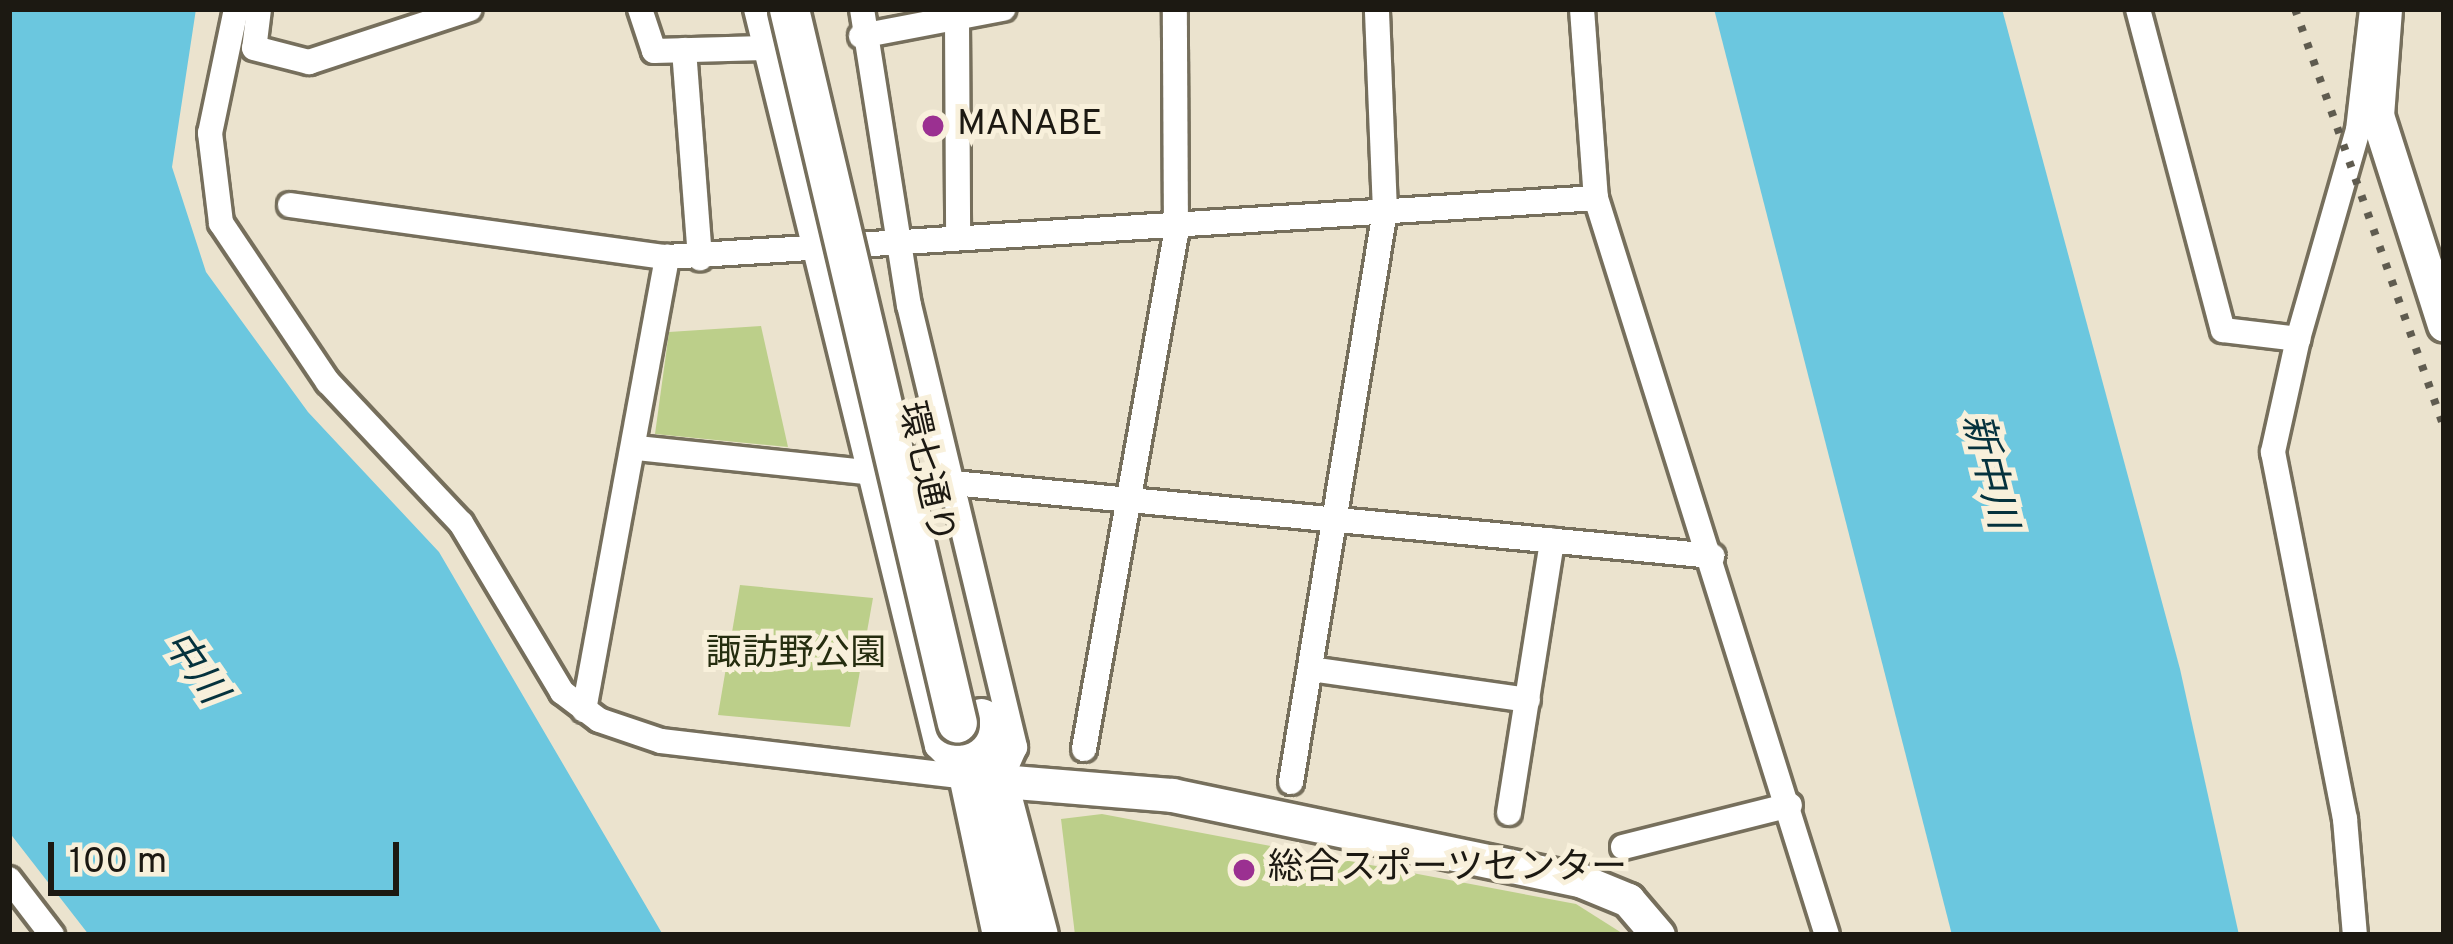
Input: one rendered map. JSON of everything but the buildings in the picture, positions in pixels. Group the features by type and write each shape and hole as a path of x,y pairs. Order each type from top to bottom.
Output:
{"main road":[{"name":"環七通り","path":"789,9 984,780 1038,935"},
{"name":"環七通り","path":"814,9 969,721"},
{"name":"環七通り","path":"984,780 1002,935"}],"street":[{"path":"236,9 210,133 220,223 328,382 444,501 547,674 584,710 661,741 984,780 1172,795 1582,880 1628,900 1658,935"},
{"path":"259,9 254,48 309,62 470,9"},
{"path":"640,9 646,45 684,50 765,48"},
{"path":"756,9 874,473 937,746 984,780"},
{"path":"862,9 861,36 953,483 1015,747 984,780"},
{"path":"861,36 1003,9"},
{"path":"1084,748 1176,226 1175,9"},
{"path":"1291,782 1385,211 1377,9"},
{"path":"1582,9 1596,198 1713,556 1827,935"},
{"path":"2138,9 2223,330 2297,339"},
{"path":"2355,935 2345,819 2272,452 2297,339 2358,130 2372,9"},
{"path":"2385,9 2377,115 2444,325"},
{"path":"958,20 958,238"},
{"path":"684,50 700,257"},
{"path":"290,205 668,257 700,257 1596,198"},
{"path":"584,710 638,448 668,257"},
{"path":"638,448 874,473"},
{"path":"953,483 1713,556"},
{"path":"1509,813 1552,540"},
{"path":"1311,669 1528,700"},
{"path":"1622,847 1790,806"},
{"path":"9,879 52,935"}],"green space":[{"path":"761,326 788,447 655,434 669,332"},
{"name":"諏訪野公園","path":"740,585 873,598 850,727 718,715"},
{"name":"総合スポーツセンター","path":"1102,814 1576,904 1625,935 1075,935 1061,819"}],"water":[{"name":"中川","path":"9,9 196,9 172,167 206,272 308,412 439,552 663,935 89,935 9,832"},
{"name":"新中川","path":"1714,9 2002,9 2180,669 2239,935 1952,935"}],"railway":[{"path":"2295,9 2444,428"}],"place":[{"name":"MANABE","path":"933,126"},
{"name":"総合スポーツセンター","path":"1244,870"}]}
